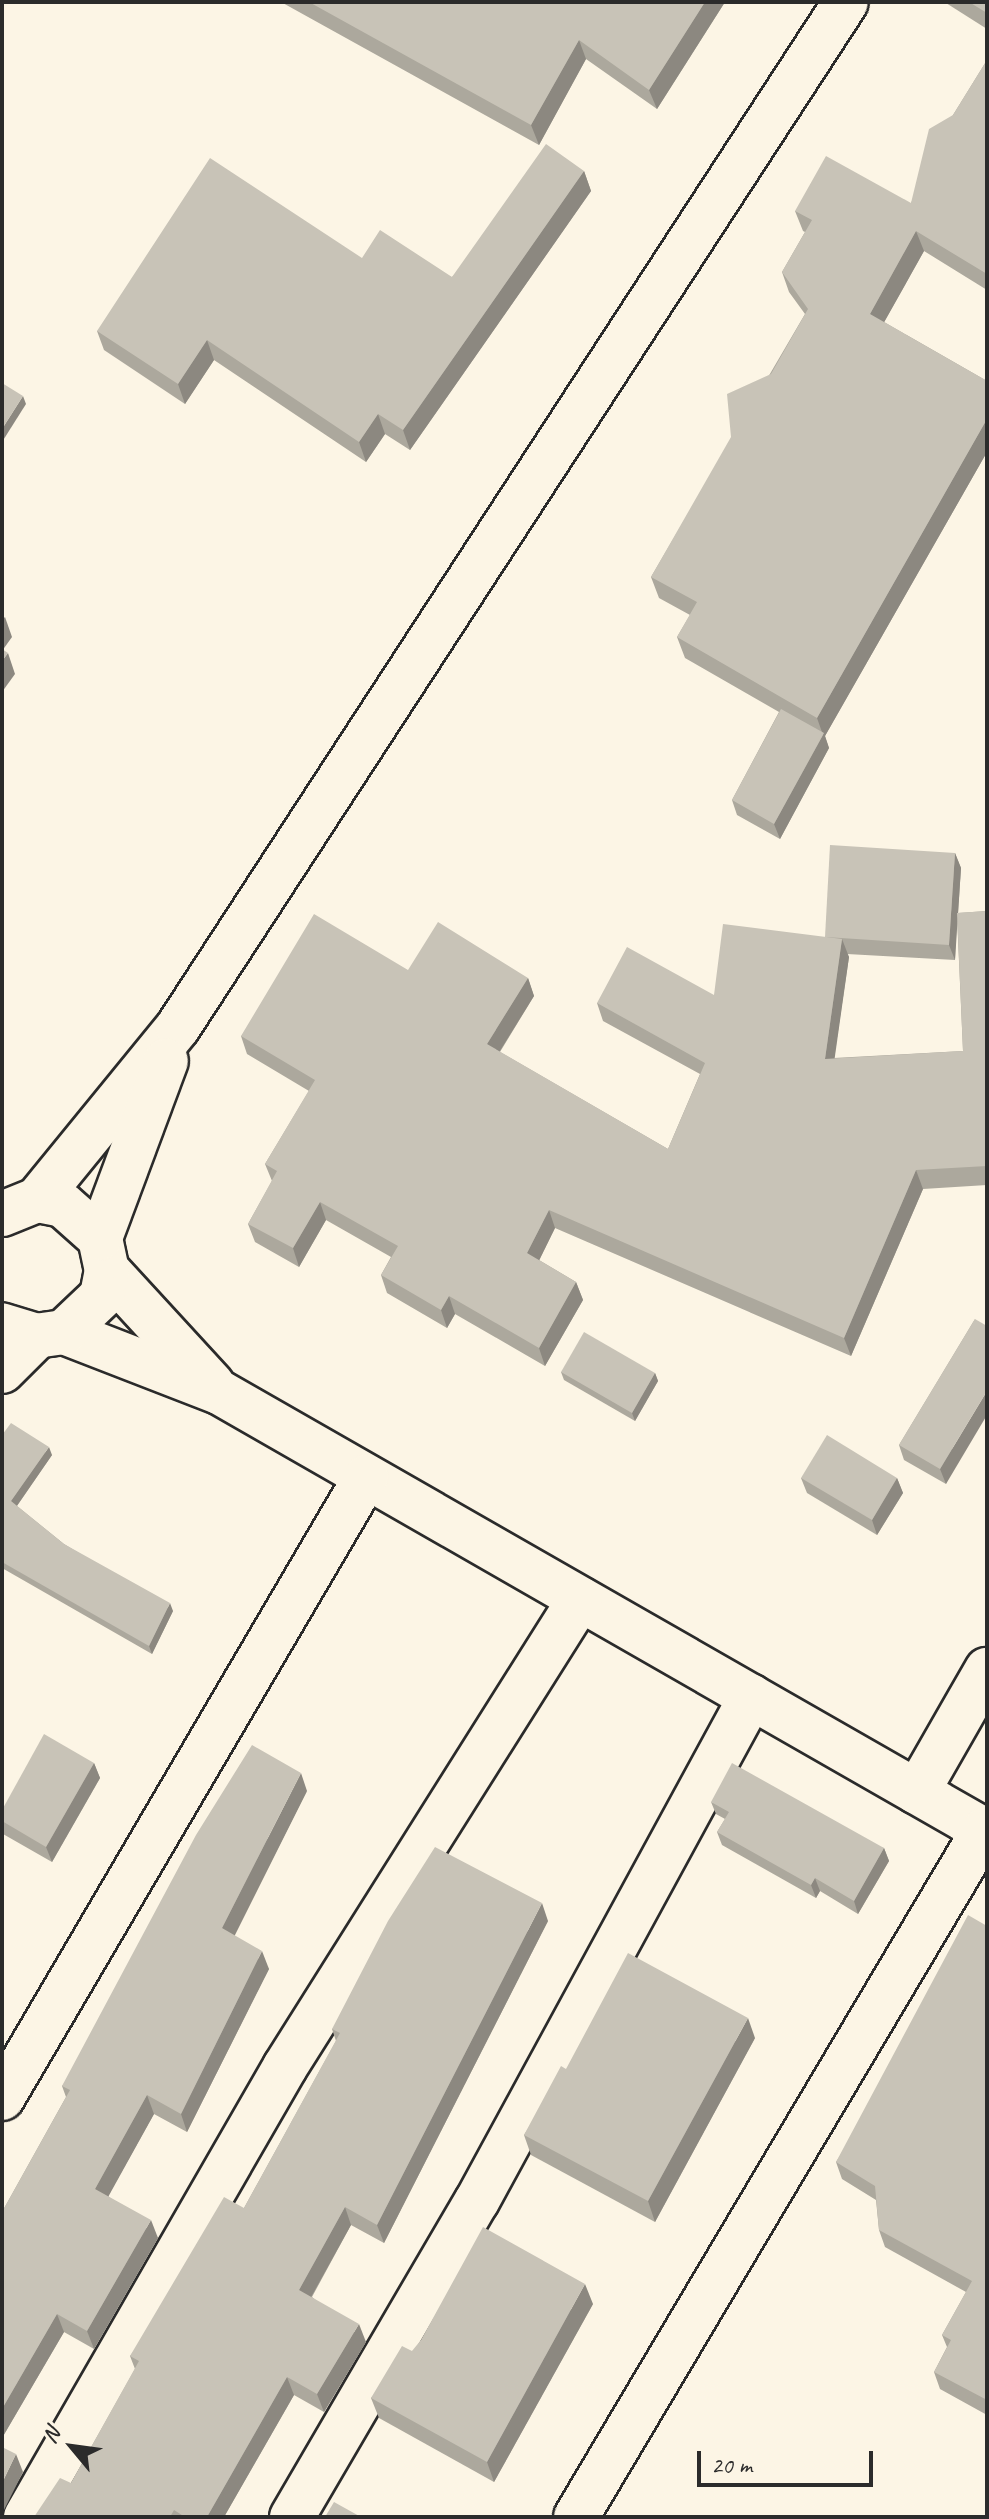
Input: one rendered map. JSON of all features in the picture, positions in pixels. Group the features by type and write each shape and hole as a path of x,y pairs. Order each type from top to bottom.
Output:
{"street":[{"path":"14,1204 178,1027 846,2"},
{"path":"2,1371 34,1331 102,1296 104,1254 178,1027"},
{"path":"14,1204 63,1205 219,1392"},
{"path":"34,1331 219,1392 986,1831 576,2517"},
{"path":"2,2098 366,1477"},
{"path":"26,2517 285,2067 580,1599"},
{"path":"917,1792 987,1670"},
{"path":"292,2517 477,2201 751,1697"}],"building":[{"path":"309,2 705,2 649,90 579,40 531,125"},
{"path":"969,2 987,2 987,13"},
{"path":"987,60 987,274 916,231 870,314 987,381 987,419 817,718 677,637 697,602 651,577 731,437 727,394 771,374 808,309 782,272 812,220 795,211 826,156 911,203 929,129 953,115"},
{"path":"546,144 584,171 403,430 378,414 359,442 207,340 178,384 97,331 210,158 362,258 380,230 452,277"},
{"path":"2,383 23,396 2,429"},
{"path":"781,709 824,733 774,824 732,800"},
{"path":"830,845 955,853 949,945 825,937"},
{"path":"987,911 987,1166 916,1170 844,1338 549,1210 527,1253 576,1282 539,1348 449,1296 441,1310 381,1275 398,1246 320,1202 293,1248 248,1224 277,1171 265,1164 315,1080 241,1036 314,914 408,970 438,922 528,978 487,1044 668,1149 705,1063 597,1003 627,947 714,995 723,924 842,939 825,1059 963,1051 957,913"},
{"path":"975,1319 987,1326 987,1391 940,1469 899,1445"},
{"path":"584,1332 655,1373 632,1413 561,1372"},
{"path":"11,1423 49,1447 11,1501 64,1544 170,1603 149,1646 2,1562 2,1435"},
{"path":"827,1435 897,1478 872,1520 801,1478"},
{"path":"44,1734 94,1763 46,1847 2,1821 2,1810"},
{"path":"252,1745 301,1773 222,1928 262,1951 181,2114 147,2095 95,2189 151,2220 87,2331 57,2314 2,2409 2,2212 70,2090 62,2086 196,1835"},
{"path":"732,1763 884,1848 854,1901 815,1878 811,1885 717,1832 729,1812 711,1802"},
{"path":"435,1847 542,1903 377,2225 345,2207 299,2290 359,2324 317,2394 287,2377 207,2517 185,2517 174,2510 170,2517 34,2517 60,2478 71,2483 139,2361 130,2356 224,2197 244,2208 340,2033 332,2029 388,1921"},
{"path":"968,1915 987,1926 987,2400 934,2372 951,2340 942,2335 972,2281 879,2230 875,2186 836,2162"},
{"path":"628,1953 748,2018 648,2201 524,2135 561,2066 566,2069"},
{"path":"483,2227 585,2284 487,2462 371,2398 402,2346 412,2351 421,2340"},
{"path":"2,2447 16,2454 2,2483"},
{"path":"334,2502 361,2517 325,2517"}]}
